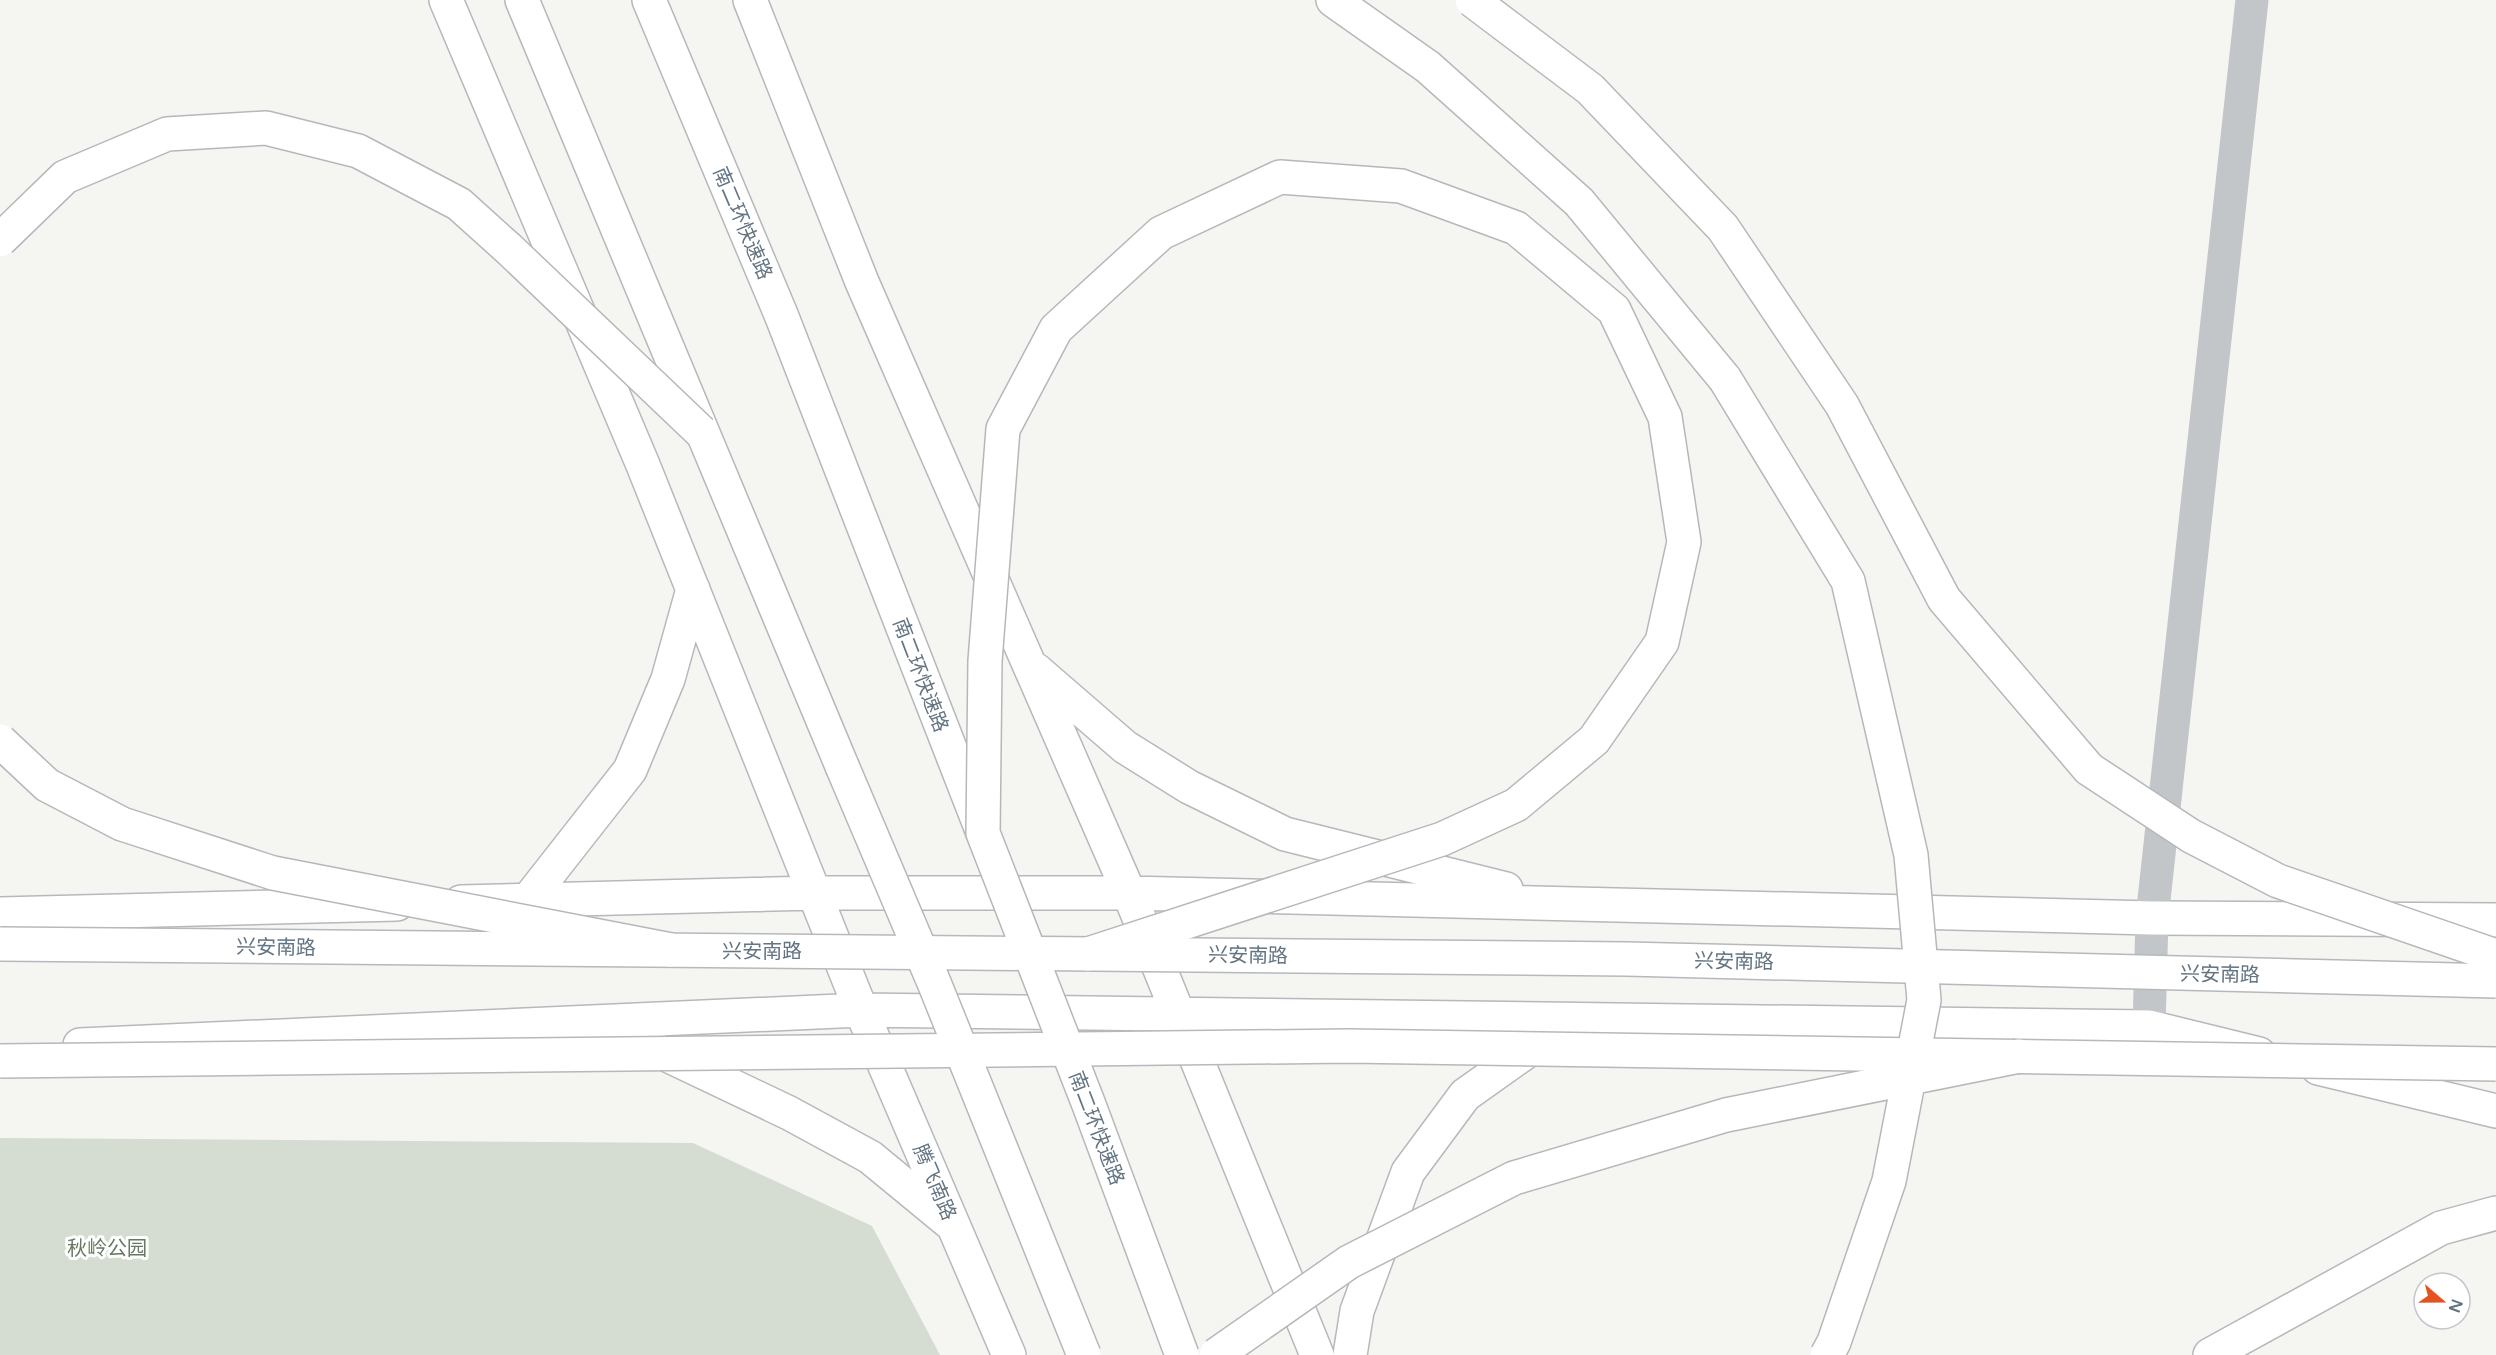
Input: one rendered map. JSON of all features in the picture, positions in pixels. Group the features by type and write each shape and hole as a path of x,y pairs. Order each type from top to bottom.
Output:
{"main road":[{"name":"腾飞南路","path":"446,0 639,454 861,1010 1009,1355"},
{"path":"522,0 701,432 935,985 1084,1355"},
{"name":"南二环快速路","path":"649,0 782,317 1089,1105 1182,1355"},
{"path":"750,0 862,282 1129,893 1317,1355"},
{"path":"1333,0 1428,67 1579,202 1725,379 1848,581 1911,855 1924,1000 1889,1181 1834,1342 1827,1355"},
{"path":"1472,0 1590,89 1723,228 1842,405 1944,599 2089,769 2191,836 2278,881 2496,956"},
{"path":"0,240 65,177 167,134 266,128 358,151 459,204 701,432"},
{"path":"983,833 985,661 1003,429 1056,328 1161,233 1280,177 1401,186 1516,228 1614,310 1665,417 1684,542 1662,642 1594,740 1516,805 1442,839 1088,954"},
{"path":"528,900 630,770 668,679 693,589"},
{"path":"1030,665 1125,747 1188,787 1285,834 1566,903"},
{"path":"0,741 47,785 122,824 273,873 671,950"},
{"path":"0,914 815,893 1129,893 2152,918 2496,920"},
{"name":"兴安南路","path":"0,944 1627,959 2496,981"},
{"path":"0,1049 861,1010 2149,1027 2496,1111"},
{"path":"1350,1355 1357,1311 1408,1173 1465,1095 1572,1019"},
{"path":"598,1022 789,1113 870,1157 954,1226"},
{"path":"0,1061 1349,1046 2496,1064"},
{"path":"1216,1355 1349,1262 1514,1178 1726,1115 2019,1056"},
{"path":"2210,1355 2441,1228 2496,1213"}],"street":[{"path":"2149,1027 2152,918 2252,0"}],"green space":[{"name":"秋岭公园","path":"0,1138 693,1143 872,1226 940,1355 0,1355"}]}
